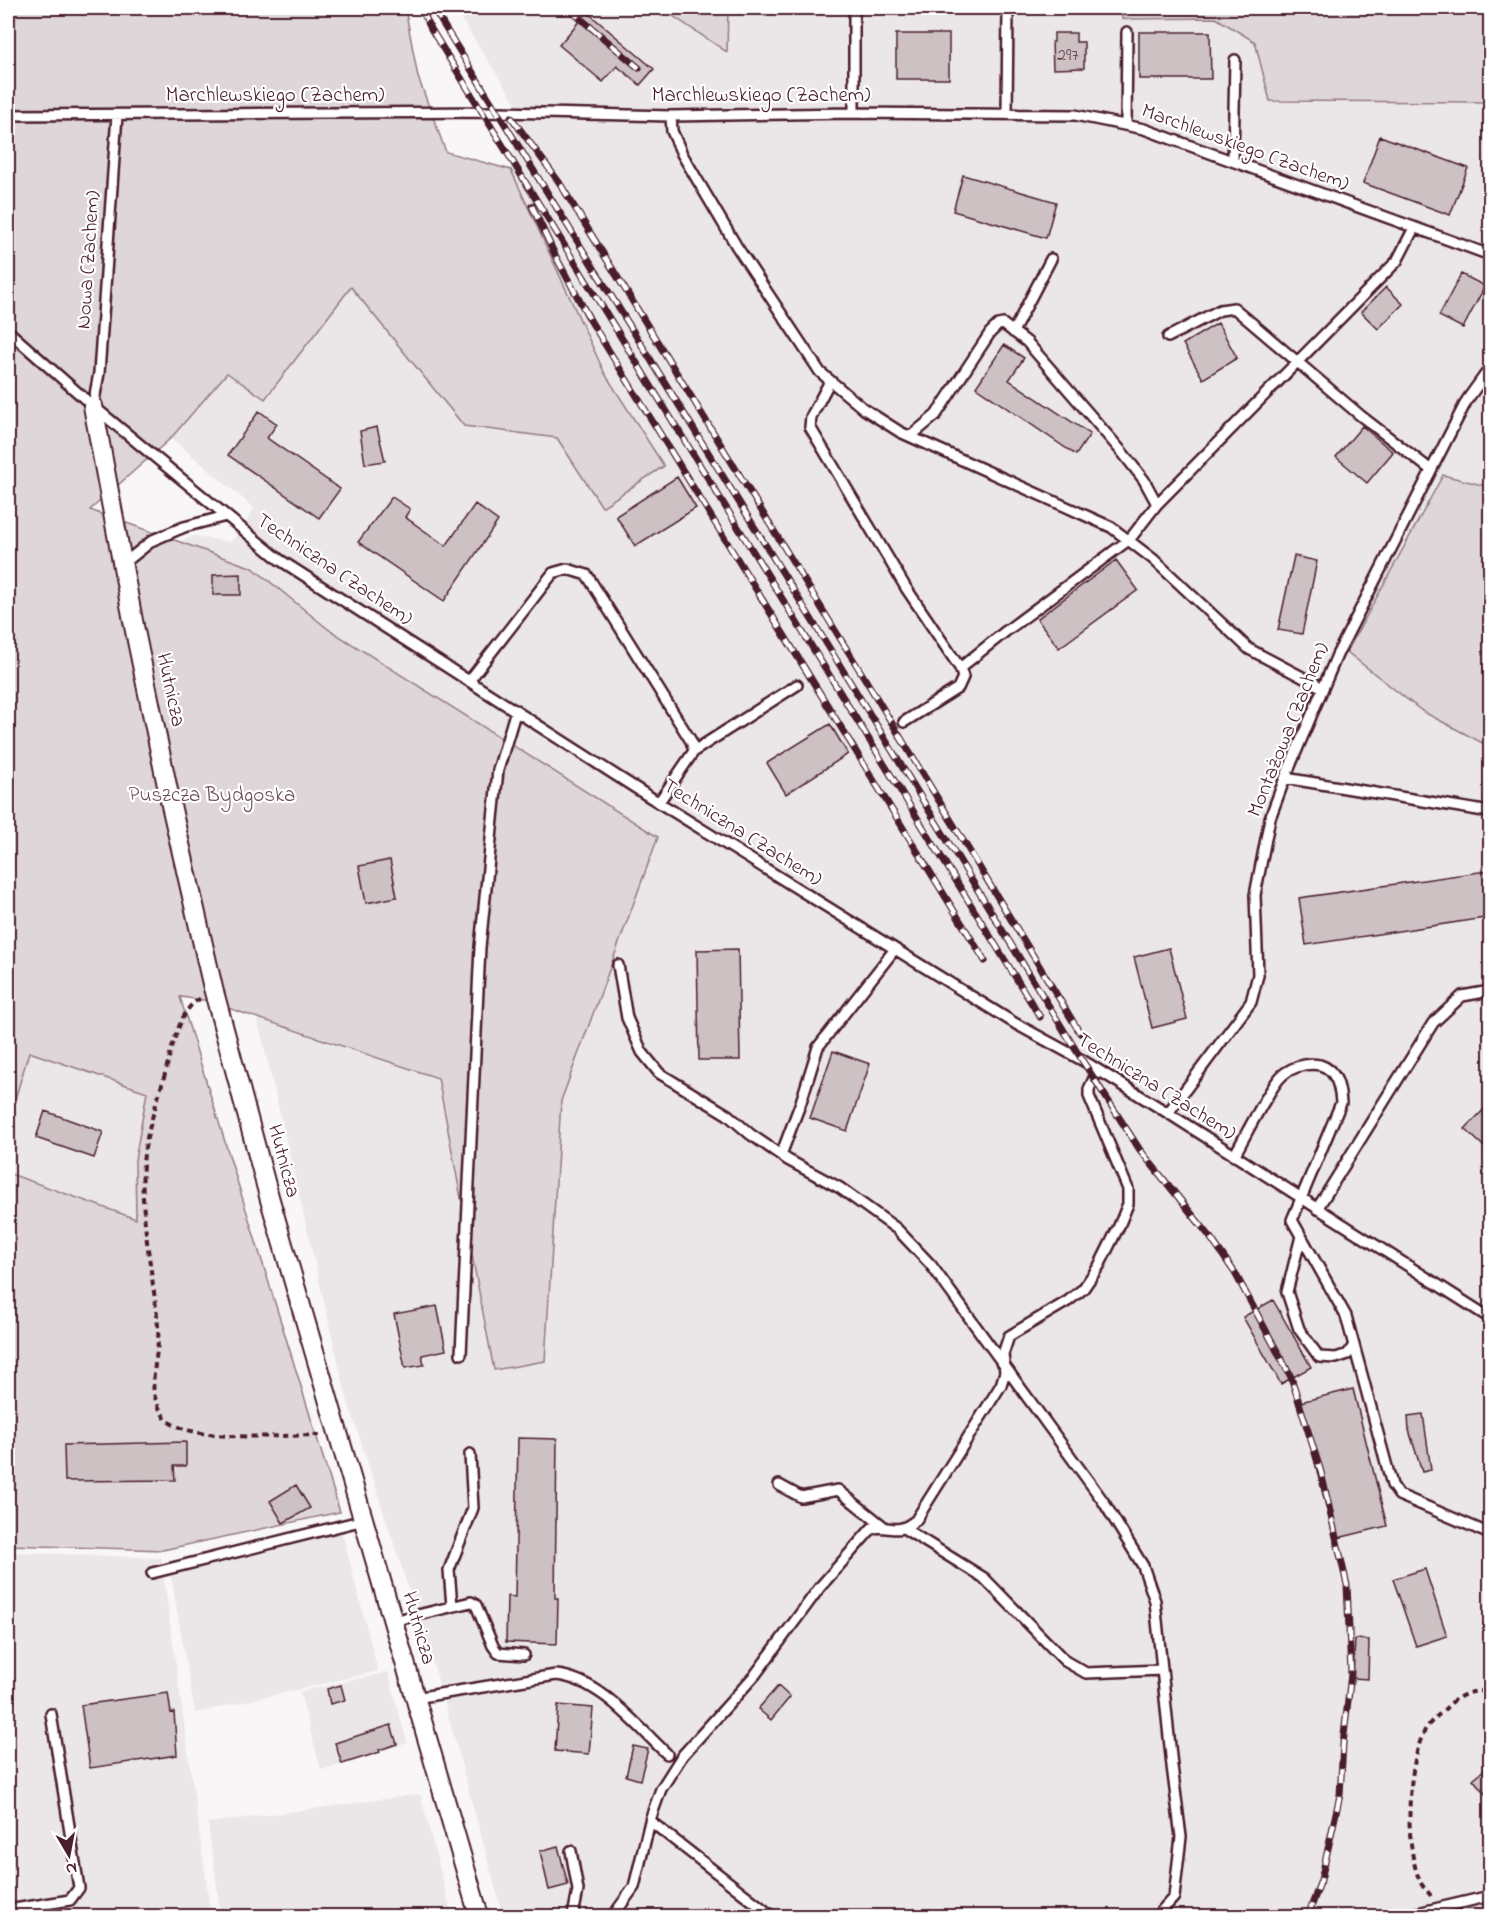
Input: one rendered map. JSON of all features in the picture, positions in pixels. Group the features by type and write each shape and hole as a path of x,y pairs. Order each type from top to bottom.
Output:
{"street":[{"name":"Hutnicza","path":"93,406 171,805 215,994 270,1200 479,1917"}],"lane":[{"path":"854,8 854,113"},
{"path":"1007,114 1008,8"},
{"path":"1126,125 1127,32"},
{"path":"1233,161 1235,60"},
{"name":"Marchlewskiego (Zachem)","path":"8,115 499,112 671,116 854,113 1075,115 1144,129 1491,255"},
{"name":"Nowa (Zachem)","path":"93,406 99,373 117,115"},
{"path":"671,116 672,131 682,154 737,247 820,372 830,381 864,409 900,432 1111,527 1130,539 1249,649 1323,688"},
{"path":"960,668 1005,631 1130,539 1157,504 1397,261 1414,228"},
{"path":"1013,332 1051,259"},
{"path":"1168,337 1220,310 1234,308 1361,416 1431,470"},
{"path":"911,436 936,415 998,325 1003,324 1027,342 1122,452 1144,480 1157,504"},
{"name":"Techniczna (Zachem)","path":"8,331 93,406 280,560 659,802 1016,1024 1168,1113 1491,1318"},
{"name":"Montażowa (Zachem)","path":"1168,1113 1251,1002 1258,975 1256,895 1270,818 1285,778 1337,655 1467,400 1491,368"},
{"path":"830,381 811,417 810,427 906,588 960,668 963,677 958,688 904,722"},
{"path":"123,564 153,540 184,527 226,516"},
{"path":"469,681 553,573 567,569 587,575 691,741 694,751"},
{"path":"659,802 694,751 797,686"},
{"path":"461,1354 480,947 498,770 516,710"},
{"path":"1285,778 1491,812"},
{"path":"781,1155 818,1047 895,949"},
{"path":"618,965 627,1018 642,1052 659,1074 728,1115 750,1134 781,1155 840,1188 897,1229 931,1265 1103,1501 1143,1566 1155,1601 1181,1837 1174,1897 1157,1917"},
{"path":"1317,1209 1432,1023 1462,996 1491,991"},
{"path":"1234,1156 1279,1078 1301,1065 1318,1065 1325,1067 1339,1083 1341,1103 1292,1220 1346,1316 1392,1485 1399,1496 1491,1534"},
{"path":"779,1485 801,1497 838,1490 883,1526 894,1530 905,1529 916,1520 1001,1385 1004,1354 1009,1336 1068,1301 1083,1289 1099,1266 1128,1204 1128,1189 1123,1174 1089,1096 1089,1089 1098,1070"},
{"path":"1301,1236 1287,1292 1299,1329 1319,1357 1336,1358 1348,1354 1354,1345"},
{"path":"452,1606 450,1570 473,1508 470,1454"},
{"path":"152,1573 364,1520"},
{"path":"613,1917 633,1887 660,1789 682,1756 755,1675 820,1587 872,1528 883,1526"},
{"path":"905,1529 984,1578 1065,1661 1086,1673 1162,1671"},
{"path":"393,1621 471,1602 476,1605 498,1653 524,1655"},
{"path":"415,1698 556,1675 571,1676 596,1689 667,1754"},
{"path":"8,1910 70,1900 80,1888 51,1714"},
{"path":"650,1821 772,1917"},
{"path":"571,1851 578,1890 573,1917"},
{"path":"1405,1917 1491,1896"}],"path":[{"path":"215,994 195,1001 182,1019 155,1109 143,1163 145,1215 158,1329 154,1396 167,1420 186,1430 207,1435 339,1435"},
{"path":"1442,1908 1420,1883 1410,1848 1409,1800 1417,1754 1424,1730 1455,1698 1479,1690 1491,1692"}],"shaded area":[{"path":"454,8 661,8 727,52 728,8 1122,8 1123,19 1216,18 1256,42 1270,101 1490,102 1490,487 1443,475 1422,711 1490,747 1490,1916 503,1916 440,1686 346,1395 151,566 165,548 194,536 230,542 243,529 254,508 171,438 227,373 265,399 351,287 464,426 558,438 602,506 664,466 605,374 511,170 517,105"},
{"path":"28,1052 147,1092 135,1160 136,1219 8,1173 8,1123"},
{"path":"342,1533 378,1671 195,1713 171,1576"},
{"path":"8,1552 161,1558 211,1916 8,1916"},
{"path":"388,1672 407,1743 321,1770 300,1692"},
{"path":"420,1794 452,1916 221,1916 208,1823"}],"green space":[{"name":"Puszcza Bydgoska","path":"8,8 405,8 418,77 446,152 511,170 605,374 664,466 602,507 557,438 464,426 351,287 265,399 227,373 171,438 90,510 253,568 328,629 658,837 561,1101 545,1361 494,1370 438,1078 204,1000 180,997 340,1512 163,1550 8,1545 8,1173 136,1219 135,1160 147,1092 29,1052 8,1123"},
{"path":"661,8 728,8 727,52"},
{"path":"1122,8 1490,8 1490,102 1270,101 1255,42 1216,18 1122,19"},
{"path":"1443,475 1490,487 1490,747 1422,711 1347,652"}],"building":[{"path":"587,12 654,69 640,85 617,66 603,82 559,45"},
{"path":"1139,32 1210,32 1211,79 1139,79"},
{"path":"1054,33 1076,33 1076,42 1084,42 1084,68 1053,69"},
{"path":"896,34 949,34 949,79 896,79"},
{"path":"1380,136 1468,168 1450,215 1363,183"},
{"path":"963,175 1056,202 1046,238 953,211"},
{"path":"1461,274 1485,286 1463,328 1439,316"},
{"path":"1386,287 1403,304 1378,329 1361,312"},
{"path":"1218,323 1237,358 1203,379 1183,344"},
{"path":"1004,345 1024,358 1009,380 1090,434 1076,455 976,387"},
{"path":"259,411 277,424 267,438 340,489 319,518 228,455"},
{"path":"1362,426 1393,452 1367,483 1336,457"},
{"path":"377,427 385,461 365,464 360,431"},
{"path":"677,477 696,508 635,546 616,516"},
{"path":"392,497 410,509 405,517 446,546 475,504 498,521 444,601 358,542"},
{"path":"1294,556 1317,561 1302,634 1278,630"},
{"path":"1116,560 1138,590 1059,648 1037,619"},
{"path":"241,574 241,595 213,595 213,575"},
{"path":"830,724 848,754 786,794 767,763"},
{"path":"390,860 397,897 366,903 359,866"},
{"path":"1486,871 1491,917 1306,945 1299,898"},
{"path":"1169,948 1187,1019 1152,1028 1134,957"},
{"path":"738,949 740,1060 699,1060 697,950"},
{"path":"833,1051 870,1064 847,1131 810,1118"},
{"path":"1491,1102 1491,1153 1465,1129"},
{"path":"45,1111 103,1132 94,1158 36,1138"},
{"path":"1273,1300 1311,1367 1281,1384 1243,1317"},
{"path":"437,1306 446,1350 422,1355 424,1365 405,1368 394,1314"},
{"path":"1353,1389 1387,1526 1334,1539 1300,1402"},
{"path":"1423,1414 1431,1470 1422,1472 1409,1430 1408,1416"},
{"path":"518,1438 557,1439 555,1598 558,1598 557,1644 506,1642 507,1596 515,1597"},
{"path":"186,1442 186,1466 174,1466 175,1480 65,1481 64,1445"},
{"path":"296,1485 310,1508 283,1523 270,1501"},
{"path":"1425,1569 1447,1636 1416,1646 1393,1579"},
{"path":"1355,1639 1369,1640 1368,1679 1353,1678"},
{"path":"341,1685 345,1700 330,1704 327,1689"},
{"path":"778,1686 790,1697 771,1720 758,1709"},
{"path":"168,1693 171,1713 174,1712 177,1755 90,1768 81,1705"},
{"path":"558,1705 593,1708 589,1754 555,1751"},
{"path":"391,1725 397,1744 342,1764 335,1743"},
{"path":"633,1746 648,1749 640,1780 626,1776"},
{"path":"1491,1764 1491,1801 1473,1779"},
{"path":"558,1846 568,1885 549,1890 540,1851"}],"railway":[{"path":"421,8 431,29 1040,1017"},
{"path":"433,8 1082,1060 1140,1150 1208,1234 1235,1273 1291,1377 1321,1472 1347,1585 1351,1674 1340,1795 1321,1880 1308,1916"},
{"path":"568,8 639,68"},
{"path":"511,117 559,182 1080,1033"},
{"path":"532,206 590,320 985,961"}]}
